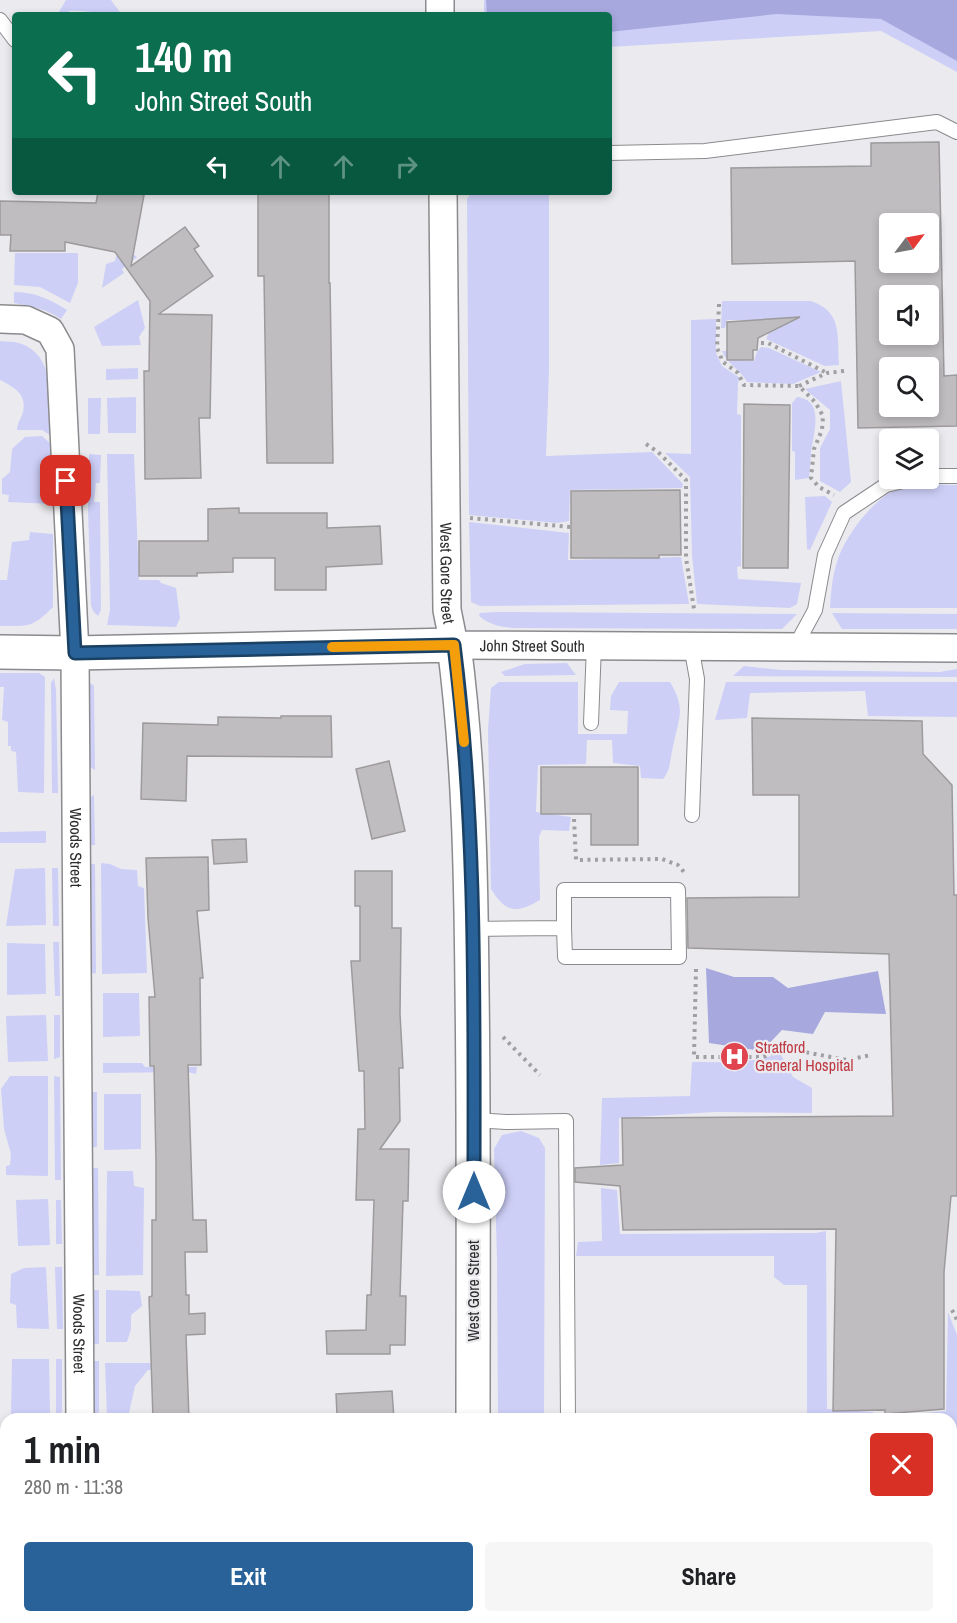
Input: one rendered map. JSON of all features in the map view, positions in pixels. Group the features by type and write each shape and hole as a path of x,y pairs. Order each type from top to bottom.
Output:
{"street":[{"name":"West Gore Street","path":"442,195 447,610 454,645 466,760 472,929 473,1413"},
{"name":"Woods Street","path":"0,319 26,320 50,331 60,349 75,653 80,1413"},
{"name":"John Street South","path":"0,652 75,653 454,645 957,648"}],"lane":[{"path":"0,20 12,36"},
{"path":"612,153 705,151 937,122 957,132"},
{"path":"939,476 957,476"},
{"path":"795,647 815,610 825,555 844,513 880,489"},
{"path":"591,723 594,645"},
{"path":"691,646 697,679 692,815"},
{"path":"564,890 678,890 679,957 565,957 564,928 564,890"},
{"path":"472,929 564,928"},
{"path":"474,1120 566,1121 568,1413"}],"path":[{"path":"719,304 717,348 723,362 738,373 744,385 799,386 827,373 844,371"},
{"path":"761,343 768,343 827,373"},
{"path":"799,386 815,402 823,416 822,430 814,449 811,478 819,487 841,499"},
{"path":"646,444 686,480 686,558 694,609"},
{"path":"446,515 571,527"},
{"path":"574,819 576,860 662,859 678,865 685,873"},
{"path":"696,966 694,1057 763,1057 783,1048 847,1060 871,1055"},
{"path":"497,1032 540,1075"},
{"path":"952,1310 957,1320"}],"shaded area":[{"path":"66,0 111,0 120,12 69,11 59,12"},
{"path":"484,0 957,0 957,72 881,31 612,47 612,12 484,12"},
{"path":"486,0 957,0 957,61 881,19 777,14 612,32 612,12 487,12"},
{"path":"470,195 549,195 549,371 546,456 652,452 683,484 682,488 570,490 569,521 557,523 469,515 467,199"},
{"path":"128,250 137,257 122,269 124,273 102,288 106,264 115,261 117,253"},
{"path":"15,253 78,253 78,283 70,303 40,287 14,285"},
{"path":"14,292 42,297 67,310 61,319 39,308 14,303"},
{"path":"138,300 145,328 139,337 141,345 102,346 94,327"},
{"path":"722,301 811,301 821,306 829,312 836,326 839,365 825,366 766,339 771,328 764,320 727,320 725,328 721,328"},
{"path":"716,319 716,353 722,366 740,378 737,414 741,415 741,566 737,567 738,579 801,583 797,604 790,608 697,604 692,555 690,477 665,453 691,454 691,320"},
{"path":"0,341 19,343 31,349 40,358 50,383 53,437 42,430 17,430 23,412 23,400 14,388 0,380"},
{"path":"761,347 769,348 821,372 793,384 747,382 728,360 754,361"},
{"path":"138,368 138,379 106,380 106,369"},
{"path":"841,381 851,482 840,492 820,481 820,448 830,429 830,410 805,389"},
{"path":"136,397 136,433 108,433 107,398"},
{"path":"797,397 812,404 816,420 809,478 795,480 795,452 792,451 792,403"},
{"path":"88,398 101,398 100,434 88,434"},
{"path":"42,436 52,445 52,504 8,502 9,495 2,494 2,479 10,472 12,449 25,437"},
{"path":"89,454 101,455 100,483 96,483 94,502 100,502 101,610 98,616 91,605"},
{"path":"107,454 134,454 139,580 159,580 161,583 176,588 180,618 176,627 107,625 110,610"},
{"path":"939,485 957,485 957,608 830,608 835,568 840,553 845,542 867,512 898,489 939,489"},
{"path":"825,496 832,502 810,550 807,549 805,497"},
{"path":"469,522 569,533 568,560 681,557 689,604 480,606 471,602"},
{"path":"30,532 53,534 53,607 40,619 30,624 0,626 0,580 7,580 12,542 29,540"},
{"path":"480,613 797,614 782,629 515,628 487,622 479,616"},
{"path":"832,613 957,614 957,629 842,629"},
{"path":"567,663 576,675 505,676 501,672 525,664"},
{"path":"744,666 781,670 940,672 957,669 957,677 733,676"},
{"path":"0,673 39,673 45,677 44,793 18,792 16,752 11,751 11,746 8,746 8,722 2,720 4,687 0,687"},
{"path":"54,678 58,793 52,793 51,683"},
{"path":"499,682 578,682 578,734 627,734 628,711 610,710 611,696 619,682 670,682 680,707 670,764 663,779 641,778 640,766 613,763 612,740 587,740 586,764 538,765 536,812 571,817 569,831 542,830 539,837 540,900 518,909 507,907 491,889 488,730 491,688"},
{"path":"726,682 957,682 957,717 868,716 865,691 750,693 747,718 715,720"},
{"path":"90,683 94,686 95,770 88,766 88,687"},
{"path":"94,795 95,845 90,845 89,798"},
{"path":"46,831 46,843 0,843 0,832"},
{"path":"101,863 121,869 137,870 138,886 144,888 147,973 102,974"},
{"path":"90,864 95,864 96,973 90,974"},
{"path":"45,868 46,925 6,926 15,869"},
{"path":"52,868 58,868 59,926 53,926"},
{"path":"53,942 59,942 60,996 55,996"},
{"path":"7,943 45,944 46,994 7,995"},
{"path":"706,968 734,977 773,977 788,988 878,971 886,1014 825,1012 813,1034 782,1030 762,1051 709,1043"},
{"path":"103,993 139,993 140,1036 103,1037"},
{"path":"46,1015 48,1061 8,1062 6,1016"},
{"path":"54,1015 60,1015 60,1057 54,1059"},
{"path":"780,1053 793,1077 812,1088 812,1113 715,1112 619,1118 619,1163 600,1165 602,1098 690,1096 692,1062 748,1061"},
{"path":"103,1063 142,1063 145,1067 197,1067 196,1074 187,1072 103,1073"},
{"path":"10,1076 48,1076 48,1176 6,1175 6,1166 10,1165 11,1154 4,1129 1,1089"},
{"path":"54,1076 60,1077 61,1180 55,1180"},
{"path":"91,1092 97,1092 97,1147 90,1147"},
{"path":"104,1094 141,1094 141,1149 104,1150"},
{"path":"521,1131 539,1138 545,1148 544,1413 498,1413 494,1149 502,1135"},
{"path":"91,1168 98,1168 99,1275 92,1275"},
{"path":"107,1171 133,1171 134,1186 144,1188 143,1275 106,1276"},
{"path":"601,1188 617,1190 620,1234 816,1233 826,1231 827,1409 874,1413 807,1413 807,1285 784,1285 774,1277 774,1256 576,1256 578,1242 602,1241"},
{"path":"48,1199 50,1245 18,1246 16,1200"},
{"path":"56,1200 61,1200 62,1244 56,1244"},
{"path":"46,1267 49,1329 17,1328 16,1305 10,1303 11,1274 24,1268"},
{"path":"55,1267 62,1267 63,1329 57,1329"},
{"path":"93,1290 99,1290 99,1344 92,1344"},
{"path":"106,1290 140,1291 142,1306 131,1315 131,1329 127,1342 106,1342"},
{"path":"948,1312 957,1335 957,1413 924,1413 946,1411"},
{"path":"12,1359 49,1359 50,1413 11,1413"},
{"path":"56,1359 62,1359 62,1412 56,1413"},
{"path":"93,1361 99,1361 99,1413 93,1413"},
{"path":"105,1363 183,1363 184,1369 148,1370 135,1386 129,1413 107,1413"}],"building":[{"path":"939,142 944,376 957,375 957,426 858,428 855,261 732,264 731,168 871,166 871,143"},
{"path":"97,195 144,195 131,266 185,227 199,246 194,249 213,276 159,314 212,315 210,418 199,418 201,478 145,479 144,371 149,371 150,301 115,252 65,242 65,251 10,251 11,235 0,235 0,201 96,203"},
{"path":"258,195 329,195 333,463 267,463 264,276 258,276"},
{"path":"800,317 758,338 757,350 753,350 753,360 727,360 727,322"},
{"path":"744,404 790,405 788,568 743,568"},
{"path":"680,490 681,555 659,555 659,558 571,558 571,491"},
{"path":"239,508 239,513 327,513 327,528 380,526 382,564 326,567 326,590 275,590 275,558 233,558 233,572 197,573 197,576 139,576 139,541 208,541 208,509"},
{"path":"281,716 331,716 332,757 187,756 186,801 141,799 143,723 218,725 218,717 281,718"},
{"path":"752,718 922,721 923,754 952,785 954,895 957,895 957,1196 951,1196 944,1272 944,1409 897,1413 885,1413 885,1410 833,1411 836,1229 623,1230 620,1186 575,1182 575,1168 623,1165 622,1118 893,1116 889,954 688,948 687,898 799,897 799,795 753,795"},
{"path":"389,761 405,831 372,839 356,769"},
{"path":"541,767 638,767 638,845 591,845 591,814 541,814"},
{"path":"246,839 247,862 214,864 212,840"},
{"path":"208,857 209,910 197,911 203,978 200,978 201,1065 188,1065 193,1220 206,1220 207,1252 185,1252 189,1314 205,1313 205,1334 186,1335 189,1413 153,1413 149,1297 152,1296 152,1220 156,1220 156,1162 154,1066 150,1066 149,997 155,997 148,918 146,858"},
{"path":"355,871 392,871 392,928 401,928 400,1014 403,1068 399,1068 400,1121 380,1149 409,1149 408,1201 403,1201 400,1296 406,1296 405,1345 390,1345 390,1354 327,1354 326,1331 366,1330 367,1295 371,1295 374,1200 356,1200 358,1129 365,1129 364,1071 359,1071 351,961 360,961 360,906 355,906"},
{"path":"392,1391 394,1413 337,1413 336,1394"}],"slow traffic":[{"path":"332,647 454,645 464,742"}],"place":[{"name":"Stratford General Hospital","path":"734,1056"}],"route":[{"path":"66,481 75,653 454,645 466,760 471,870 474,1192"}]}
